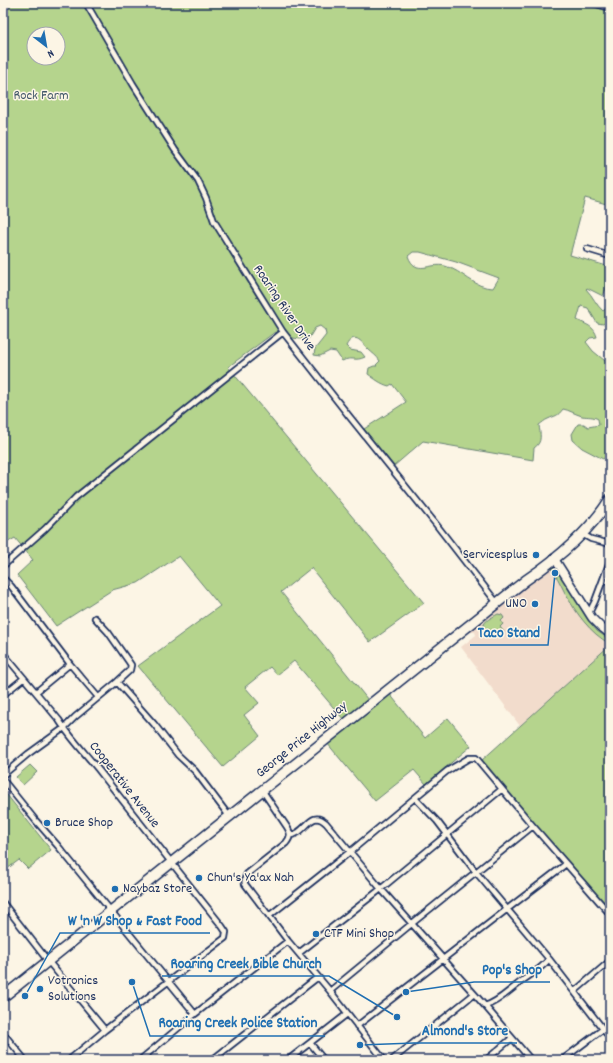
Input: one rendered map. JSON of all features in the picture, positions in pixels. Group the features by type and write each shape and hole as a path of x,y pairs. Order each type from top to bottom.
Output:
{"highway":[{"name":"George Price Highway","path":"3,997 554,558 582,534 610,499"}],"street":[{"name":"Roaring River Drive","path":"86,3 133,84 175,150 198,181 214,221 283,332 497,603"},
{"path":"592,3 610,8"},
{"path":"587,249 610,256"},
{"path":"3,566 48,526 76,497 283,332"},
{"path":"582,534 592,539 610,544"},
{"path":"554,558 589,613 601,628 610,634"},
{"path":"589,613 610,561"},
{"path":"3,578 11,586 70,664 98,697"},
{"path":"3,775 28,754 64,728 130,670 131,665 129,662 108,632 95,618"},
{"name":"Cooperative Avenue","path":"3,654 90,758 122,801 226,932 225,938 168,981"},
{"path":"36,692 70,664"},
{"path":"3,695 24,678"},
{"path":"117,682 154,724 178,755 194,771 229,816"},
{"path":"269,916 351,851 447,771 469,758 476,758 610,914"},
{"path":"3,780 195,1014"},
{"path":"299,953 381,889 502,789"},
{"path":"262,790 287,827 290,835 286,843 250,871 245,877 244,881 247,888 384,1060"},
{"path":"415,798 437,821 475,871 575,991 610,1038"},
{"path":"290,835 299,833 312,820 321,818 326,822 381,889 531,1060"},
{"path":"330,991 475,871 533,826"},
{"path":"357,1026 566,864"},
{"path":"4,906 105,1030"},
{"path":"140,1060 195,1014 288,941"},
{"path":"485,1006 501,999 549,959"},
{"path":"575,991 610,961"},
{"path":"212,1060 318,977"},
{"path":"69,1060 168,981"},
{"path":"392,1060 474,994"},
{"path":"288,1060 347,1014"},
{"path":"562,1060 603,1029"},
{"path":"3,1033 25,1060"},
{"path":"486,1060 512,1038"},
{"path":"310,1043 324,1060"}],"shaded area":[{"path":"549,566 555,572 565,594 584,622 601,639 610,645 520,726 461,647 476,635 475,632 469,632 462,637 461,635 508,599 527,587 532,579","holes":["498,615 501,621 500,627 495,632 483,626 488,619"]}],"green space":[{"name":"Rock Farm","path":"3,3 82,3 124,70 86,3 585,3 610,11 610,205 585,198 570,255 610,267 610,278 603,296 587,288 586,289 603,311 607,308 610,302 610,321 603,324 597,323 588,308 581,306 577,320 590,326 594,330 597,337 590,338 586,342 593,351 610,365 610,432 607,434 609,451 603,459 582,448 573,440 572,434 578,424 584,424 588,427 599,425 598,419 582,416 563,409 558,415 539,425 540,440 534,448 533,460 423,441 394,466 364,429 406,402 392,384 389,386 383,384 368,374 369,368 377,366 376,365 380,361 363,343 357,339 352,339 346,346 350,350 361,352 365,357 342,361 336,352 330,351 320,356 314,355 315,349 326,335 325,330 320,326 315,328 309,338 305,339 292,338 275,332 228,367 424,603 370,642 311,568 281,592 368,700 344,720 294,661 277,675 270,667 245,687 259,703 244,715 260,736 223,767 138,666 220,606 179,556 138,583 112,590 56,626 17,575 33,560 15,538 3,545","holes":["413,252 420,252 456,262 499,278 493,288 480,285 445,266 415,266 408,256"]},
{"path":"551,564 565,581 586,617 597,631 610,640 610,644 596,634 579,615 556,575 549,566"},
{"path":"498,614 502,615 504,618 501,621 503,624 500,627 504,632 498,636 493,631 483,628 486,621"},
{"path":"610,645 610,914 481,761"},
{"path":"389,693 425,738 448,718 471,746 426,784 414,770 375,801 327,743"},
{"path":"30,765 37,772 23,785 16,777"},
{"path":"3,790 51,850 28,869 19,860 3,872"}],"place":[{"name":"Servicesplus","path":"536,555"},
{"name":"Taco Stand","path":"555,573"},
{"name":"UNO","path":"535,604"},
{"name":"Bruce Shop","path":"47,823"},
{"name":"Chun's Ya'ax Nah","path":"199,878"},
{"name":"Naybaz Store","path":"115,889"},
{"name":"CTF Mini Shop","path":"316,934"},
{"name":"Roaring Creek Police Station","path":"132,982"},
{"name":"Votronics Solutions","path":"40,989"},
{"name":"Pop's Shop","path":"406,992"},
{"name":"W 'n W Shop & Fast Food","path":"25,996"},
{"name":"Roaring Creek Bible Church","path":"397,1017"},
{"name":"Almond's Store","path":"360,1045"}]}
